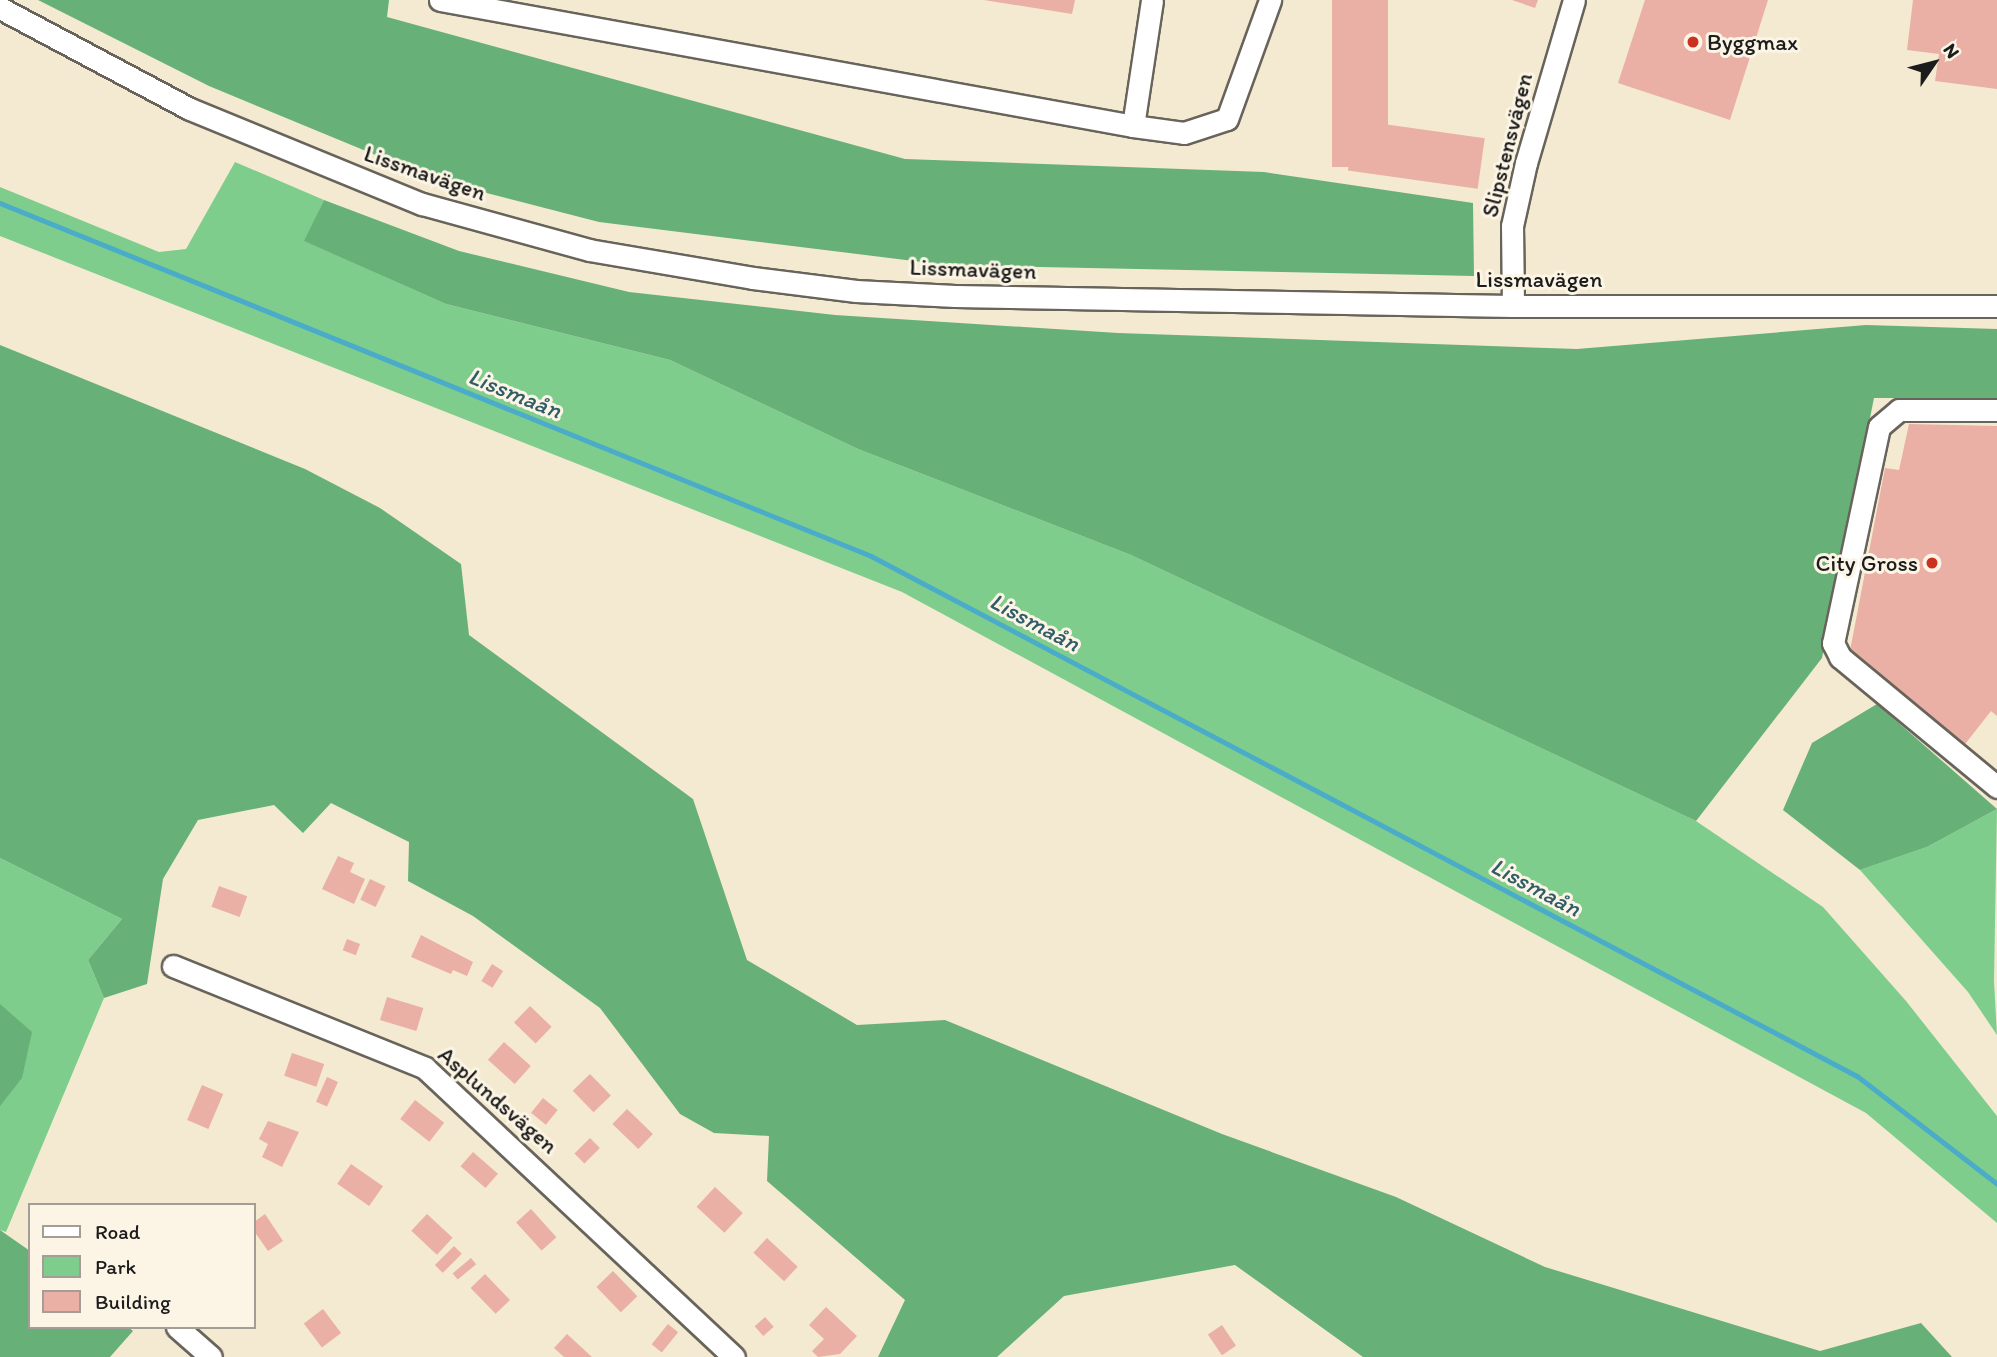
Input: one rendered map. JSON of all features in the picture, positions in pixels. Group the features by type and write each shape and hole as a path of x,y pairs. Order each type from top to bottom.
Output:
{"street":[{"path":"440,0 1133,127 1184,133 1227,119 1270,0"},
{"path":"1133,127 1152,0"},
{"name":"Slipstensvägen","path":"1513,306 1512,226 1525,163 1574,0"},
{"name":"Lissmavägen","path":"0,8 190,109 422,204 589,250 856,291 1513,306 1997,306"},
{"path":"1997,410 1899,410 1879,427 1833,643 1840,657 1997,787"},
{"name":"Asplundsvägen","path":"173,966 425,1068 734,1357"},
{"path":"179,1329 211,1357"}],"green space":[{"path":"38,0 389,0 387,17 905,159 1264,172 1473,203 1474,276 946,265 599,222 436,180 209,86"},
{"path":"235,162 324,200 305,241 446,304 670,360 858,449 1131,555 1696,821 1823,907 1906,1001 1997,1116 1997,1223 1866,1113 902,592 0,236 0,187 159,252 186,249"},
{"path":"324,200 459,251 629,292 835,315 1118,333 1577,349 1866,325 1997,329 1997,398 1874,398 1822,658 1696,821 1131,555 858,449 670,360 446,304 304,241"},
{"path":"0,345 305,469 380,508 461,564 469,635 693,799 747,960 857,1025 945,1020 1222,1134 1396,1197 1545,1267 1820,1351 1921,1323 1952,1357 1363,1357 1235,1265 1064,1296 997,1357 878,1357 905,1300 767,1181 769,1136 714,1133 680,1114 600,1008 473,916 408,881 409,842 331,803 303,833 274,805 198,820 163,879 147,984 104,998 88,960 122,919 0,858"},
{"path":"1877,704 1997,809 1927,847 1860,870 1783,810 1812,743"},
{"path":"1997,809 1994,981 1997,1035 1968,992 1860,870 1927,847"},
{"path":"0,858 122,919 88,960 104,998 6,1232 0,1230"},
{"path":"0,1004 32,1032 22,1078 0,1106"},
{"path":"0,1230 28,1250 28,1329 133,1331 110,1357 0,1357"}],"building":[{"path":"984,0 1075,0 1072,14"},
{"path":"1332,0 1388,0 1388,167 1332,167"},
{"path":"1512,0 1538,0 1535,8"},
{"name":"Byggmax","path":"1645,0 1768,0 1730,120 1618,83"},
{"path":"1913,0 1997,0 1997,89 1935,81 1939,54 1907,50"},
{"path":"1355,120 1485,138 1478,189 1348,171"},
{"name":"City Gross","path":"1909,424 1997,426 1997,716 1991,711 1962,748 1849,656 1885,468 1899,470"},
{"path":"338,856 354,863 350,872 365,879 354,904 322,889"},
{"path":"370,879 385,886 376,907 360,900"},
{"path":"219,886 247,896 240,917 211,907"},
{"path":"421,935 473,962 467,976 453,970 451,974 411,957"},
{"path":"347,939 360,944 356,955 343,950"},
{"path":"492,964 503,971 492,988 481,981"},
{"path":"387,997 423,1008 416,1031 380,1020"},
{"path":"530,1006 552,1027 536,1043 514,1023"},
{"path":"504,1042 531,1066 515,1084 488,1060"},
{"path":"292,1053 324,1064 316,1087 284,1076"},
{"path":"590,1074 611,1096 594,1112 573,1091"},
{"path":"327,1077 338,1082 327,1107 316,1102"},
{"path":"202,1085 223,1094 208,1129 187,1120"},
{"path":"543,1098 558,1110 546,1125 531,1113"},
{"path":"415,1100 444,1123 429,1142 400,1119"},
{"path":"627,1109 653,1134 638,1149 612,1124"},
{"path":"268,1121 299,1132 282,1167 262,1157 268,1144 259,1139"},
{"path":"590,1138 600,1148 584,1163 574,1154"},
{"path":"473,1152 498,1174 485,1188 461,1166"},
{"path":"351,1164 383,1186 369,1206 337,1184"},
{"path":"715,1187 743,1213 724,1233 697,1207"},
{"path":"531,1209 556,1237 542,1251 516,1222"},
{"path":"265,1214 283,1241 268,1251 256,1234 256,1221"},
{"path":"427,1214 453,1238 437,1255 411,1231"},
{"path":"767,1238 798,1267 784,1281 753,1253"},
{"path":"454,1246 462,1254 443,1273 435,1265"},
{"path":"471,1258 476,1264 458,1280 453,1273"},
{"path":"613,1271 637,1296 621,1312 596,1287"},
{"path":"485,1274 510,1300 496,1314 471,1288"},
{"path":"826,1307 857,1336 840,1354 818,1357 812,1351 824,1339 809,1325"},
{"path":"323,1309 341,1333 322,1347 304,1323"},
{"path":"765,1317 774,1327 763,1336 755,1326"},
{"path":"668,1324 678,1332 662,1352 652,1344"},
{"path":"1222,1325 1236,1346 1222,1355 1208,1335"},
{"path":"567,1334 592,1357 564,1357 554,1348"}],"waterway":[{"name":"Lissmaån","path":"0,203 871,556 1857,1076 1997,1184"}],"place":[{"name":"Byggmax","path":"1693,42"},
{"name":"City Gross","path":"1932,563"}]}
